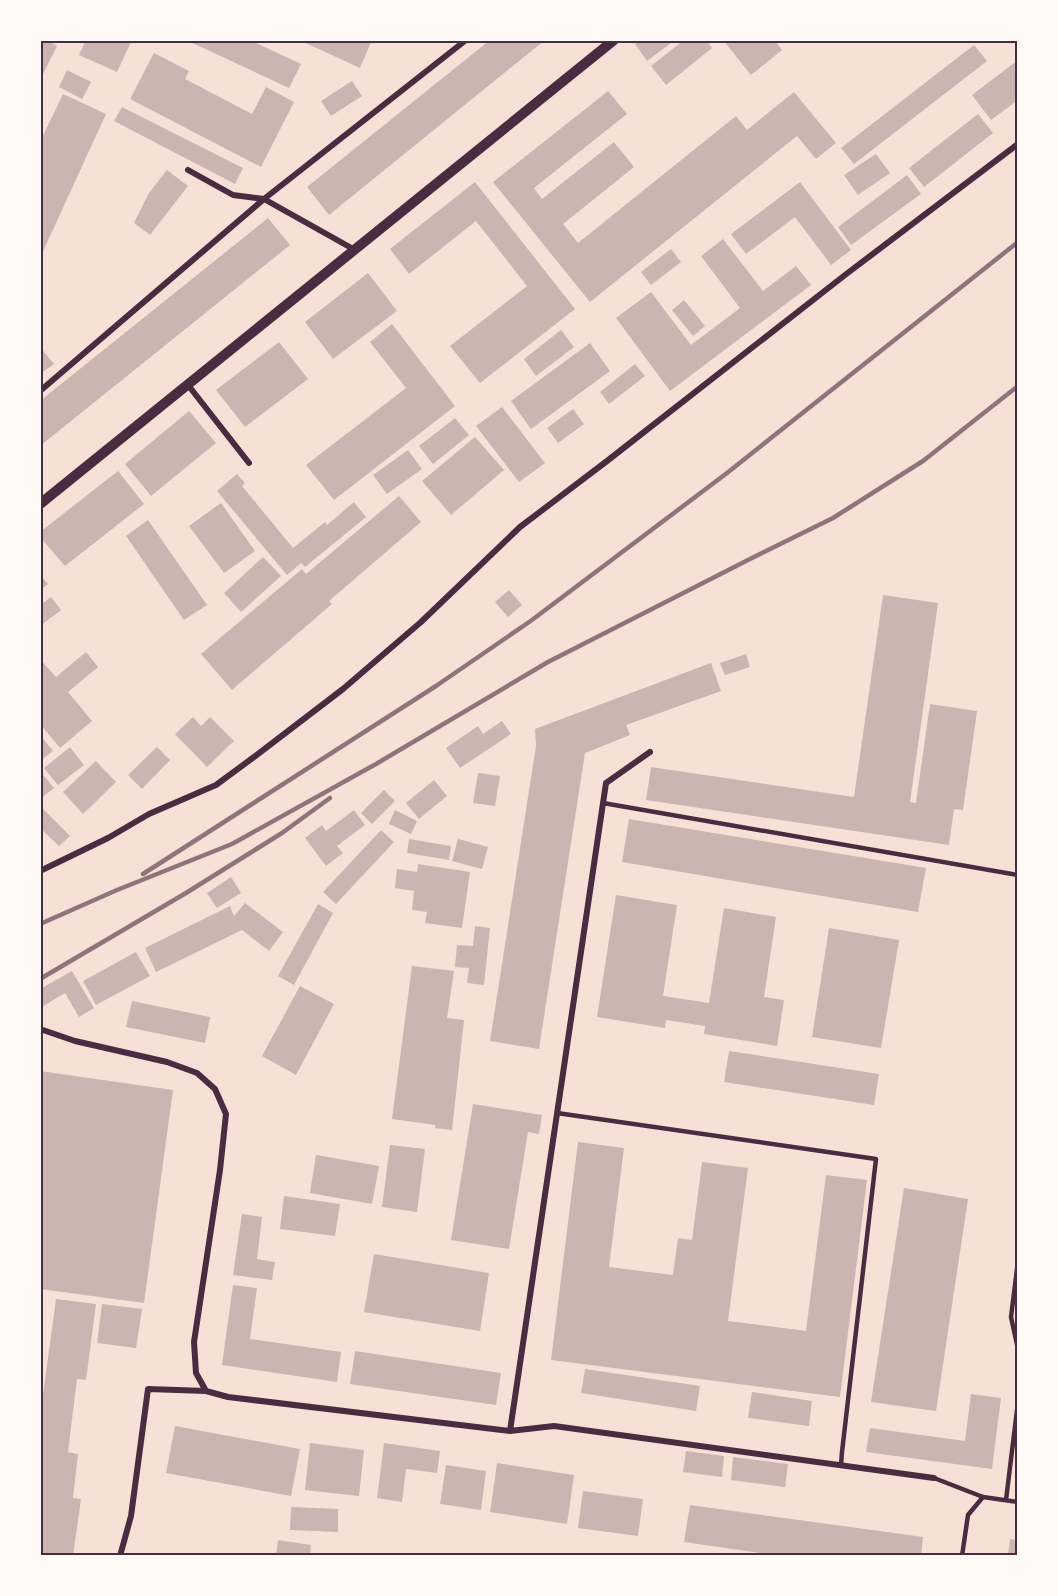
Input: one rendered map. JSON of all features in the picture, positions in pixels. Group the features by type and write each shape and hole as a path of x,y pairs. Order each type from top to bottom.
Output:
{"street":[{"path":"40,391 264,199 466,40"},
{"path":"42,500 356,250 614,40"},
{"path":"40,871 108,838 149,814 216,785 254,757 343,689 421,622 520,527 1017,144"},
{"path":"188,170 233,195 264,199 356,250"},
{"path":"188,385 249,463"},
{"path":"510,1431 606,783 650,752"},
{"path":"40,1029 75,1041 167,1062 197,1073 215,1089 226,1114 220,1170 194,1342 196,1373 206,1391"},
{"path":"120,1556 131,1516 148,1389 206,1391 228,1397 510,1431 554,1426 934,1478"}],"lane":[{"path":"603,803 1017,874"},
{"path":"557,1113 876,1159 841,1465"},
{"path":"1017,1261 1011,1317 1017,1349"},
{"path":"1006,1500 1017,1402"},
{"path":"934,1478 982,1497 1017,1502"},
{"path":"962,1556 968,1515 982,1497"}],"building":[{"path":"40,40 46,40 57,46 40,80"},
{"path":"86,40 132,40 117,72 79,55"},
{"path":"186,40 250,40 301,64 289,88"},
{"path":"299,40 372,40 360,68"},
{"path":"490,40 545,40 329,215 307,187"},
{"path":"639,40 675,40 647,61 635,44"},
{"path":"684,40 706,40 712,48 666,85 651,66"},
{"path":"723,40 774,40 782,50 751,75"},
{"path":"974,45 987,61 854,164 841,148"},
{"path":"154,53 189,71 185,79 252,114 266,87 294,102 261,167 130,99"},
{"path":"1018,60 1018,100 991,120 972,95"},
{"path":"67,70 91,82 82,99 59,87"},
{"path":"352,81 362,96 331,116 321,101"},
{"path":"608,91 627,114 534,188 542,199 614,142 634,167 563,224 578,243 736,116 747,130 794,92 836,143 816,159 797,136 590,302 493,182"},
{"path":"63,94 106,114 40,258 40,142"},
{"path":"122,107 243,168 235,184 114,121"},
{"path":"978,114 993,133 924,187 909,168"},
{"path":"876,154 890,173 858,195 844,175"},
{"path":"167,170 188,186 150,235 134,223 149,193"},
{"path":"907,175 921,194 851,245 838,227"},
{"path":"475,182 575,309 480,383 450,346 527,286 476,221 409,274 390,249"},
{"path":"800,182 851,250 831,265 795,217 746,254 731,234"},
{"path":"268,218 290,245 40,446 40,401"},
{"path":"723,239 763,291 796,266 811,285 670,391 616,318 651,292 691,345 740,308 701,256"},
{"path":"671,249 681,262 651,285 641,272"},
{"path":"368,273 397,311 333,359 305,322"},
{"path":"684,300 705,326 693,336 672,310"},
{"path":"392,324 455,406 334,500 306,465 406,388 370,342"},
{"path":"561,330 574,347 536,376 524,359"},
{"path":"279,342 308,379 245,427 216,390"},
{"path":"590,343 610,371 531,429 511,401"},
{"path":"40,347 54,364 40,374"},
{"path":"635,364 645,376 609,404 600,392"},
{"path":"502,407 545,463 519,482 476,426"},
{"path":"573,409 584,424 558,443 547,428"},
{"path":"189,411 216,443 151,496 125,464"},
{"path":"455,418 469,435 433,464 419,446"},
{"path":"475,437 504,470 451,515 422,481"},
{"path":"408,450 422,469 387,494 373,475"},
{"path":"118,471 144,504 65,566 40,537 40,532"},
{"path":"237,474 245,483 242,486 293,548 325,522 327,525 354,502 366,517 305,567 301,563 287,575 217,491"},
{"path":"399,496 421,522 329,601 332,604 232,690 201,654 302,569 306,574"},
{"path":"221,503 255,551 224,573 189,526"},
{"path":"148,520 207,605 184,620 126,536"},
{"path":"263,557 281,576 241,612 224,593"},
{"path":"40,575 48,584 40,590"},
{"path":"509,590 522,605 508,617 495,602"},
{"path":"883,595 938,603 910,802 916,803 930,704 977,711 963,810 954,809 949,845 646,800 651,767 854,797"},
{"path":"51,597 61,610 40,626 40,605"},
{"path":"86,652 98,667 68,692 92,721 60,748 40,724 40,659 56,677"},
{"path":"746,654 750,667 725,675 720,663"},
{"path":"711,663 721,691 626,725 630,735 585,753 539,1049 490,1041 536,746 535,729"},
{"path":"193,717 201,726 210,717 234,741 207,767 175,734"},
{"path":"502,721 511,734 460,768 446,748 478,726 483,734"},
{"path":"40,735 53,751 40,761"},
{"path":"70,747 84,765 58,785 44,768"},
{"path":"157,747 170,760 142,789 128,775"},
{"path":"96,761 116,782 83,814 63,792"},
{"path":"40,771 54,788 40,799"},
{"path":"478,773 500,776 495,806 473,803"},
{"path":"434,780 447,796 419,819 406,803"},
{"path":"384,790 395,801 372,824 361,813"},
{"path":"40,806 70,836 59,846 40,828"},
{"path":"354,810 365,825 337,846 343,853 326,866 305,838 322,825 326,831"},
{"path":"395,810 417,821 411,834 389,824"},
{"path":"629,819 926,868 918,912 622,862"},
{"path":"381,830 394,842 336,904 323,892"},
{"path":"409,839 451,846 449,860 407,853"},
{"path":"458,839 488,847 482,869 452,861"},
{"path":"418,864 470,872 462,928 425,923 427,912 412,910 414,891 395,888 397,869 417,872"},
{"path":"231,877 241,893 217,908 207,893"},
{"path":"616,895 677,905 663,996 709,1003 724,908 776,917 764,997 784,1000 777,1046 704,1034 705,1026 666,1020 665,1028 597,1017"},
{"path":"245,903 283,932 269,951 242,930 156,972 145,948 230,906 234,916"},
{"path":"318,904 333,913 294,985 278,976"},
{"path":"475,926 490,928 484,985 467,983 469,968 455,967 457,945 473,946"},
{"path":"829,928 899,940 881,1048 812,1037"},
{"path":"136,952 150,976 96,1005 83,981"},
{"path":"412,966 454,971 447,1018 464,1020 452,1130 435,1128 435,1125 392,1119"},
{"path":"72,971 94,1008 79,1017 65,993 40,1008 40,989"},
{"path":"300,986 334,1004 296,1075 262,1056"},
{"path":"132,1001 210,1017 205,1043 126,1027"},
{"path":"729,1051 879,1074 874,1105 724,1082"},
{"path":"40,1071 173,1090 144,1303 40,1289"},
{"path":"473,1104 542,1115 539,1134 528,1132 509,1249 451,1240"},
{"path":"578,1142 624,1148 609,1267 673,1275 678,1238 692,1240 702,1162 748,1168 728,1321 806,1331 826,1175 867,1180 840,1397 551,1360"},
{"path":"390,1145 425,1149 417,1212 382,1207"},
{"path":"316,1155 379,1166 372,1204 310,1193"},
{"path":"904,1188 968,1199 936,1411 871,1402"},
{"path":"284,1196 340,1204 335,1236 280,1229"},
{"path":"242,1214 262,1217 257,1259 275,1262 272,1280 233,1275"},
{"path":"374,1254 489,1273 480,1331 364,1312"},
{"path":"233,1285 257,1288 250,1339 341,1352 337,1382 222,1365"},
{"path":"56,1299 96,1304 86,1380 77,1379 68,1452 78,1454 73,1498 81,1499 73,1556 40,1556 40,1417"},
{"path":"102,1304 142,1309 136,1348 97,1343"},
{"path":"355,1351 501,1373 496,1405 350,1384"},
{"path":"585,1369 700,1386 696,1411 581,1393"},
{"path":"752,1392 812,1401 809,1426 748,1418"},
{"path":"971,1394 1001,1398 992,1469 866,1452 870,1428 965,1441"},
{"path":"175,1426 300,1449 291,1496 166,1473"},
{"path":"310,1443 364,1450 359,1496 305,1490"},
{"path":"384,1443 440,1451 437,1473 406,1469 402,1502 377,1498"},
{"path":"686,1451 724,1456 722,1477 683,1472"},
{"path":"733,1457 788,1464 785,1487 731,1480"},
{"path":"497,1463 574,1475 567,1524 490,1512"},
{"path":"446,1465 486,1471 481,1510 440,1504"},
{"path":"583,1491 643,1499 638,1536 578,1528"},
{"path":"690,1505 923,1537 921,1556 782,1556 684,1542"},
{"path":"291,1507 338,1509 338,1532 290,1530"},
{"path":"1010,1539 1018,1540 1018,1556 1008,1556"},
{"path":"278,1540 311,1545 310,1556 276,1556"}],"railway":[{"path":"143,874 436,686 532,620 727,473 1018,242"},
{"path":"40,924 232,844 376,764 548,662 833,518 923,461 1018,386"},
{"path":"40,979 186,893 282,833 330,798"}]}
